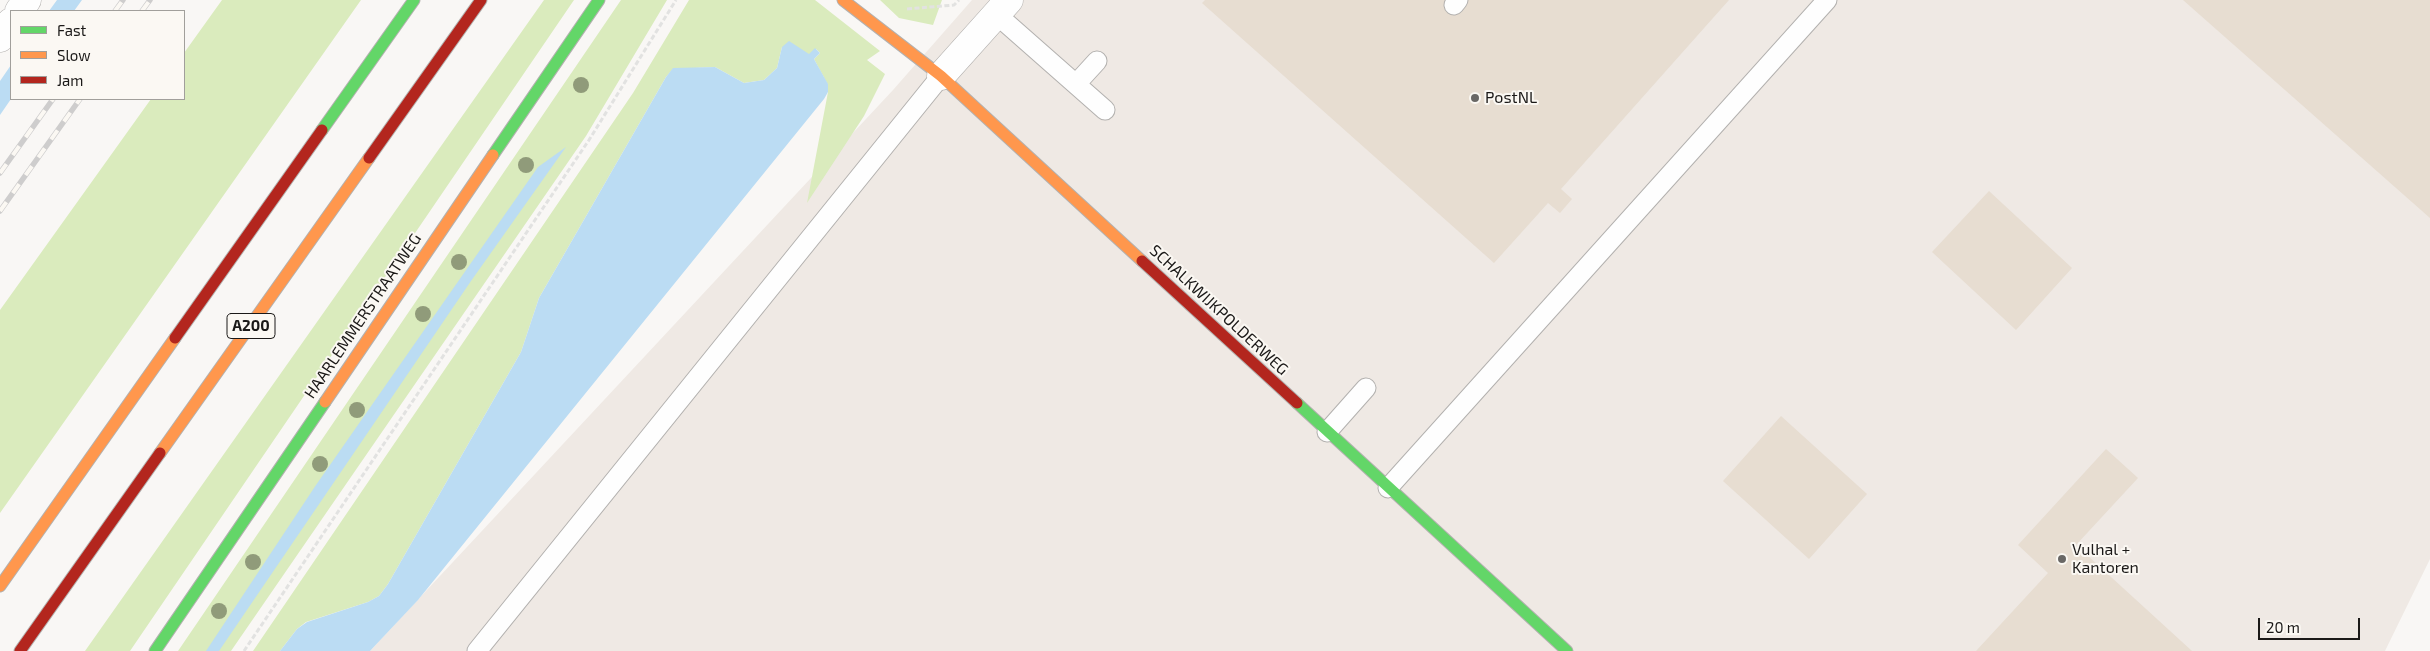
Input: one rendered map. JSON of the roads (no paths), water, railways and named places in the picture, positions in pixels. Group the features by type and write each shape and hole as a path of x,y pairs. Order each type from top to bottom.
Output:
{"main road":[{"path":"0,586 414,0"},
{"name":"A200","path":"20,651 481,0"},
{"name":"HAARLEMMERSTRAATWEG","path":"154,651 599,0"},
{"name":"SCHALKWIJKPOLDERWEG","path":"843,0 942,76 1567,651"}],"street":[{"path":"942,76 1002,7"},
{"path":"0,38 10,23"}],"lane":[{"path":"1388,488 1827,0"},
{"path":"1002,7 1076,84 1105,110"},
{"path":"1076,84 1097,61"},
{"path":"477,651 942,76"},
{"path":"1327,432 1366,388"}],"water":[{"path":"57,0 82,0 75,10 50,10"},
{"path":"789,41 809,54 815,48 820,53 814,59 828,84 828,92 824,99 418,600 370,651 280,651 297,629 307,622 368,602 379,596 388,584 521,352 539,298 666,77 673,68 715,67 744,83 764,80 777,68 782,47"},
{"path":"10,66 10,100 0,115 0,81"},
{"path":"566,147 471,281 219,651 206,651 316,485 538,167"}],"railway":[{"path":"116,10 123,0"},
{"path":"143,10 150,0"},
{"path":"0,173 52,100"},
{"path":"0,211 79,100"}],"place":[{"name":"PostNL","path":"1475,98"},
{"name":"Vulhal + Kantoren","path":"2062,559"}]}
